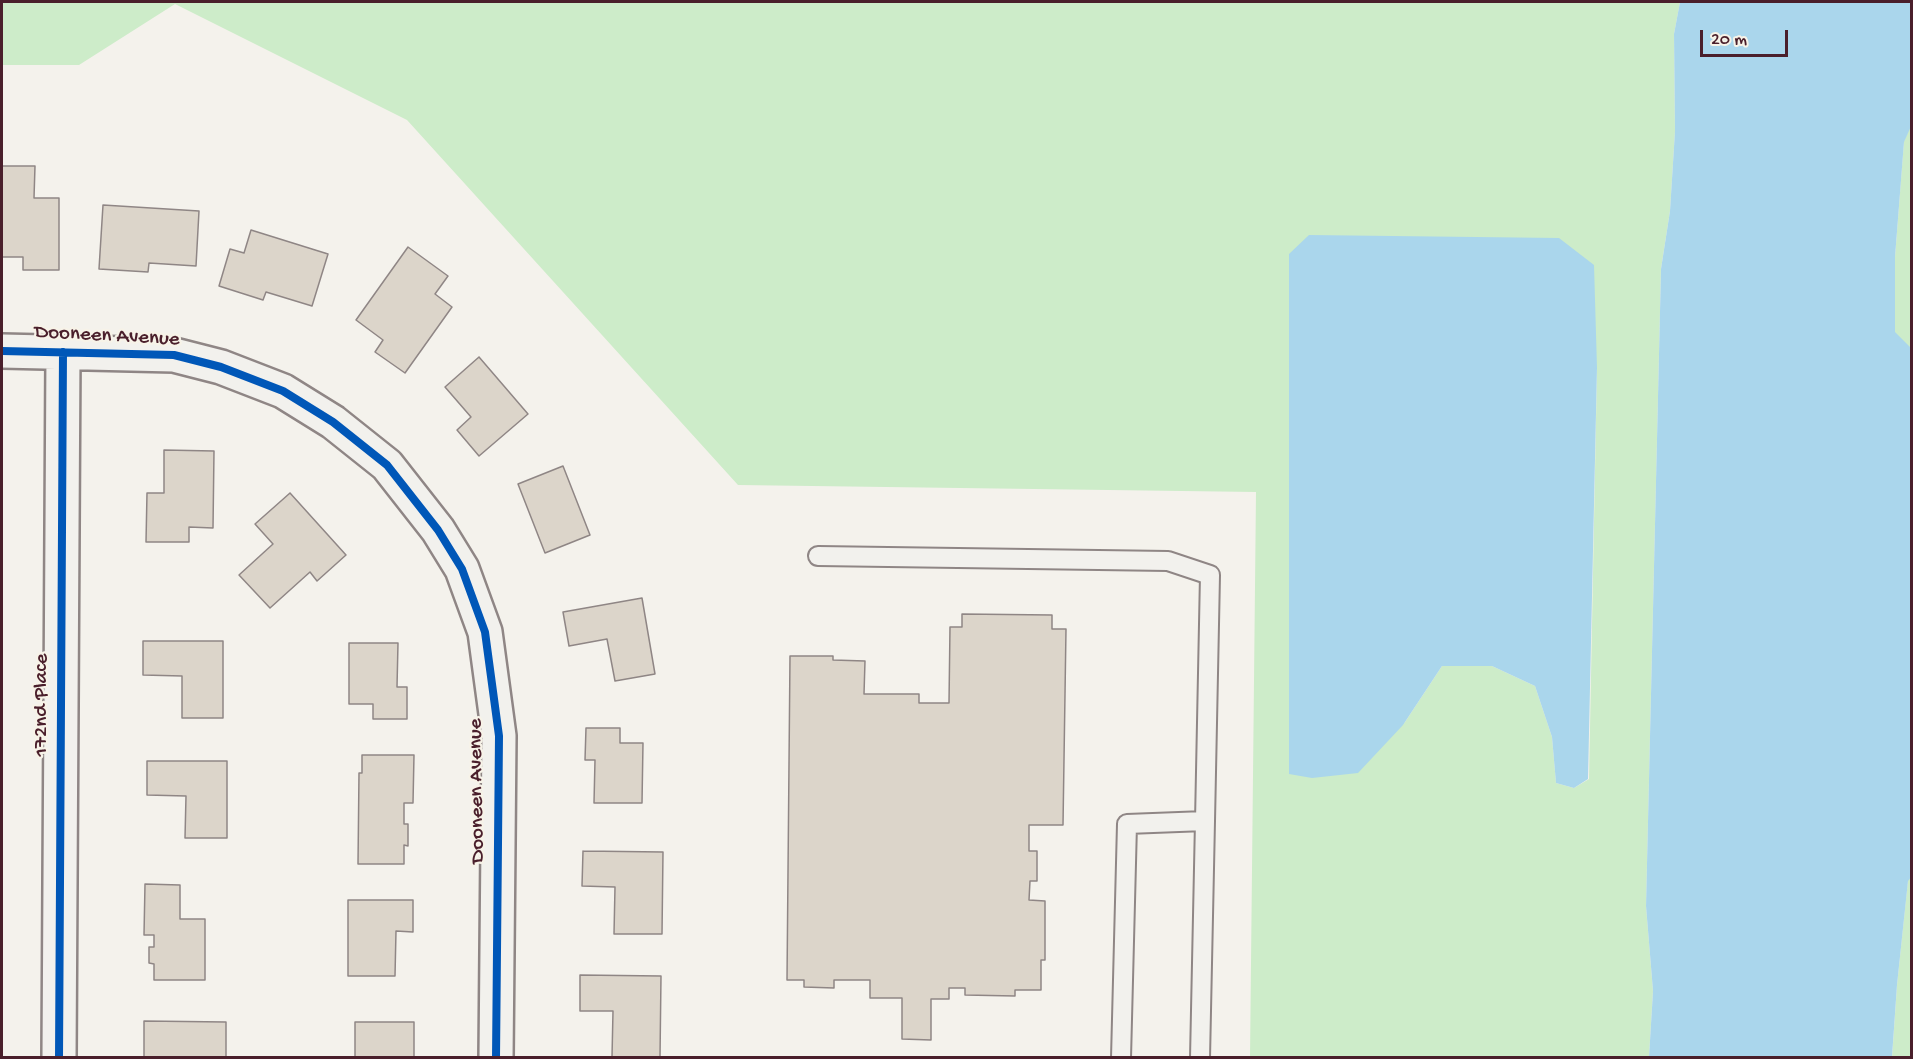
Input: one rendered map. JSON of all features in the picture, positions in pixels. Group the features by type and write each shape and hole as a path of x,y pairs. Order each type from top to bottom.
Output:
{"street":[{"name":"Dooneen Avenue","path":"2,351 174,355 221,367 283,391 333,423 387,465 438,530 462,569 485,632 499,736 496,1058"},
{"name":"172nd Place","path":"59,1058 63,352"}],"lane":[{"path":"818,556 1168,561 1210,575 1200,1058"},
{"path":"1121,1058 1127,824 1205,821"}],"green space":[{"path":"2,2 1680,2 1674,34 1675,131 1670,211 1661,269 1646,906 1653,991 1649,1057 1250,1057 1256,492 738,485 407,120 175,4 79,65 2,65","holes":["1597,368 1589,779 1574,788 1556,783 1552,737 1535,686 1492,666 1442,666 1403,725"]},
{"path":"1911,124 1911,349 1895,333 1895,257 1904,141"},
{"path":"1911,876 1911,1057 1892,1058 1897,985 1908,880"}],"water":[{"path":"1680,2 1911,2 1912,124 1904,142 1895,257 1895,332 1912,349 1912,876 1908,881 1892,1057 1649,1057 1653,991 1646,906 1661,269 1670,211 1675,131 1674,34"},
{"path":"1309,235 1559,238 1594,265 1597,368 1588,779 1574,788 1556,783 1552,737 1535,686 1492,666 1442,666 1403,725 1358,773 1312,778 1289,774 1289,254"}],"building":[{"path":"2,166 35,166 34,198 59,198 59,270 23,270 23,257 2,257"},
{"path":"103,205 199,211 196,266 149,263 148,272 99,269"},
{"path":"251,230 328,254 312,306 266,292 263,300 219,286 230,249 244,253"},
{"path":"408,247 448,276 435,294 452,307 405,373 375,352 383,340 356,320"},
{"path":"479,357 528,414 479,456 457,430 471,417 445,387"},
{"path":"164,450 214,451 213,528 189,527 189,542 146,542 147,493 164,493"},
{"path":"563,466 590,535 545,553 518,484"},
{"path":"290,493 346,555 317,581 310,572 270,608 239,575 273,544 255,524"},
{"path":"642,598 655,674 615,681 607,639 569,646 563,612"},
{"path":"962,614 1052,615 1052,629 1066,629 1063,825 1029,825 1029,851 1037,851 1037,881 1030,881 1029,900 1045,901 1045,960 1041,960 1041,990 1015,990 1015,996 965,995 965,988 949,988 949,999 931,999 931,1040 902,1039 902,998 870,998 870,980 834,980 834,988 804,987 804,980 787,980 790,656 833,656 833,660 865,661 864,694 919,694 919,703 949,703 950,627 962,627"},
{"path":"143,641 223,641 223,718 182,718 182,676 143,675"},
{"path":"349,643 398,643 397,687 407,687 407,719 373,719 373,704 349,704"},
{"path":"586,728 620,728 620,743 643,743 642,803 594,803 595,760 585,760"},
{"path":"362,755 414,755 413,803 404,803 404,824 408,824 408,846 404,845 404,864 358,864 359,773 362,773"},
{"path":"147,761 227,761 227,838 185,838 186,796 147,795"},
{"path":"583,851 663,852 662,934 614,934 615,887 582,886"},
{"path":"145,884 180,885 180,919 205,919 205,980 154,980 154,964 149,963 149,947 154,947 154,935 144,935"},
{"path":"348,900 413,900 413,932 396,931 395,976 348,976"},
{"path":"580,975 661,976 660,1057 612,1057 613,1011 580,1011"},
{"path":"144,1021 226,1022 226,1058 144,1057"},
{"path":"355,1022 414,1022 414,1058 355,1058"}],"cycle path":[{"path":"2,351 174,355 221,367 283,391 333,422 387,465 438,530 462,569 485,632 499,736 496,1058"},
{"path":"59,1058 63,352"}]}
